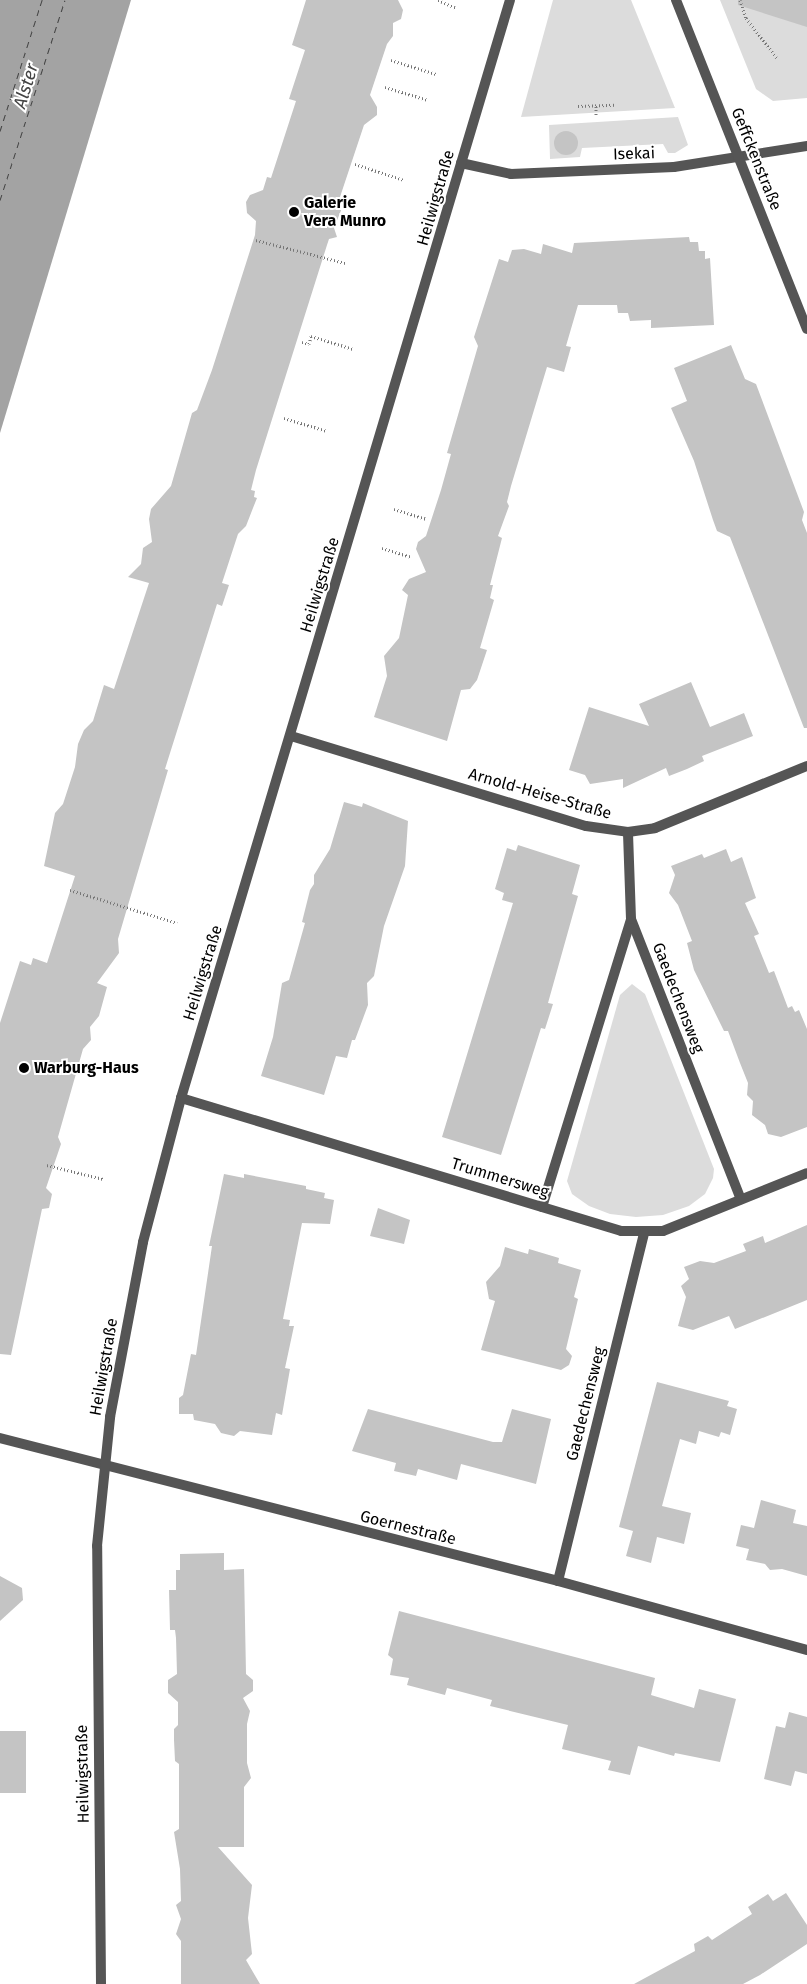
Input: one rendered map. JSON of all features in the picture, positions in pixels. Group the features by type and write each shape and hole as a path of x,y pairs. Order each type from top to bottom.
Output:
{"street":[{"name":"Heilwigstraße","path":"101,1984 96,1594 104,1466 143,1242 181,1098 510,0"},
{"name":"Geffckenstraße","path":"676,0 807,329"},
{"name":"Isekai","path":"461,163 511,174 674,167 807,146"},
{"name":"Arnold-Heise-Straße","path":"291,736 586,826 628,832 655,828 807,766"},
{"name":"Gaedechensweg","path":"542,1207 630,919 628,832"},
{"name":"Gaedechensweg","path":"630,919 741,1199"},
{"name":"Trummersweg","path":"181,1098 621,1231 644,1233 663,1231 807,1173"},
{"name":"Gaedechensweg","path":"558,1582 644,1233"},
{"name":"Goernestraße","path":"0,1438 558,1582 807,1650"}],"path":[{"path":"438,0 456,8"},
{"path":"740,0 746,18 777,58"},
{"path":"392,60 436,74"},
{"path":"385,87 428,100"},
{"path":"578,106 615,105"},
{"path":"596,106 596,116"},
{"path":"355,164 404,180"},
{"path":"256,240 345,263"},
{"path":"302,342 309,344 311,336 353,348"},
{"path":"284,418 327,431"},
{"path":"394,509 427,519"},
{"path":"382,548 411,557"},
{"path":"70,890 177,923"},
{"path":"47,1165 103,1179"}],"shaded area":[{"path":"553,0 631,0 675,108 521,117"},
{"path":"720,0 807,0 807,98 773,101 756,89"},
{"path":"678,117 688,145 675,153 668,153 663,144 582,148 580,157 550,159 549,125"},
{"path":"632,984 645,994 714,1169 713,1178 705,1194 689,1206 663,1215 636,1217 610,1214 589,1206 572,1194 567,1181 620,995"}],"water":[{"name":"Alster","path":"0,0 131,0 0,433"}],"building":[{"path":"306,0 398,0 403,10 401,19 393,23 393,36 387,44 370,95 377,107 377,115 364,125 338,203 342,208 334,228 337,237 329,239 256,470 251,490 255,491 254,497 257,498 246,526 238,534 222,583 229,585 222,606 217,604 165,769 168,770 118,939 119,953 97,983 107,987 99,1016 90,1027 91,1040 83,1049 58,1137 61,1144 46,1188 52,1194 49,1208 42,1209 11,1355 0,1354 0,1023 20,961 31,965 33,958 47,963 75,876 44,866 55,813 63,804 75,767 78,744 84,730 93,721 104,685 114,689 149,583 128,577 141,564 143,548 152,542 149,519 151,509 171,486 192,413 197,410 212,370 255,235 256,221 247,213 246,202 250,195 263,190 267,177 271,178 296,101 289,99 305,50 292,45"},
{"path":"738,0 807,0 807,27 738,5"},
{"path":"566,131 574,135 578,143 574,151 566,155 558,151 554,143 558,135"},
{"path":"689,237 690,242 698,242 699,251 705,251 705,259 710,258 714,325 651,328 651,320 630,321 628,313 618,313 617,305 578,305 566,346 571,347 564,372 547,367 511,486 507,502 509,506 498,536 502,538 490,585 493,585 490,598 494,600 480,648 487,650 477,680 470,689 461,690 447,741 374,717 387,676 384,656 399,638 408,595 402,590 409,579 426,572 416,549 418,542 426,536 441,490 451,454 447,453 478,346 474,337 499,259 508,262 512,250 524,249 541,254 543,244 572,253 574,243"},
{"path":"731,345 745,379 756,384 804,512 802,520 807,533 807,728 804,728 730,537 717,531 694,461 671,408 687,401 674,368"},
{"path":"691,682 710,727 744,713 753,736 702,756 704,761 687,769 669,776 666,768 623,788 623,779 590,784 585,775 569,770 589,707 649,726 639,704"},
{"path":"344,802 362,807 363,803 408,821 405,866 384,926 374,976 367,983 368,1005 355,1040 352,1040 347,1058 336,1056 324,1095 261,1076 273,1037 282,983 289,980 305,923 302,922 310,890 314,884 314,875 330,849"},
{"path":"518,845 580,865 572,894 578,896 548,1003 553,1004 545,1029 541,1028 501,1155 442,1137 513,903 502,900 504,893 495,889 507,848 516,851"},
{"path":"726,849 731,862 742,857 756,898 745,903 759,934 754,936 769,973 774,971 788,1008 792,1006 795,1012 799,1010 807,1029 807,1127 781,1137 768,1134 765,1125 752,1115 753,1101 747,1095 748,1083 728,1031 724,1031 694,970 687,943 692,941 678,905 669,893 675,875 671,866 702,854 704,858"},
{"path":"224,1174 244,1178 244,1174 306,1186 306,1189 325,1193 324,1198 334,1200 330,1224 302,1223 283,1319 290,1320 289,1326 294,1326 285,1368 290,1369 282,1415 276,1413 272,1435 240,1431 234,1436 221,1433 215,1424 194,1420 193,1414 179,1414 179,1398 183,1395 191,1354 196,1355 212,1246 209,1246"},
{"path":"378,1208 410,1220 404,1244 370,1236"},
{"path":"807,1225 807,1300 735,1329 729,1316 693,1330 678,1326 686,1297 681,1286 689,1279 684,1267 700,1261 714,1263 746,1251 743,1244 763,1236 765,1243"},
{"path":"505,1247 528,1254 529,1249 559,1258 558,1263 581,1270 574,1297 578,1299 566,1349 572,1356 569,1365 561,1370 481,1350 495,1301 489,1299 486,1282 500,1266"},
{"path":"657,1382 729,1401 727,1406 737,1409 730,1435 721,1432 719,1437 699,1431 696,1444 680,1439 662,1506 691,1513 684,1544 657,1537 651,1563 626,1556 633,1531 619,1527"},
{"path":"368,1409 493,1442 502,1442 512,1409 551,1419 536,1484 461,1464 457,1480 418,1469 416,1476 394,1471 396,1463 352,1451"},
{"path":"761,1500 796,1510 793,1523 807,1526 807,1576 782,1569 770,1570 765,1564 746,1560 749,1549 736,1546 741,1525 754,1528"},
{"path":"224,1553 224,1570 244,1569 246,1674 253,1680 253,1691 243,1698 250,1711 247,1724 247,1763 251,1778 244,1787 244,1847 218,1847 252,1885 248,1918 252,1954 246,1960 260,1984 181,1984 181,1941 176,1934 181,1919 176,1905 181,1901 180,1869 174,1832 179,1829 179,1764 175,1761 174,1740 174,1729 178,1725 178,1702 168,1693 168,1680 177,1674 175,1630 170,1630 169,1590 176,1590 176,1570 180,1570 180,1554"},
{"path":"0,1576 22,1588 23,1600 0,1621"},
{"path":"399,1611 655,1678 651,1695 694,1708 699,1689 736,1699 720,1762 675,1753 674,1756 638,1746 630,1775 608,1770 611,1761 562,1749 568,1725 490,1706 492,1700 447,1688 445,1695 407,1685 409,1678 390,1675 393,1659 388,1655"},
{"path":"789,1712 807,1717 807,1774 795,1771 791,1786 764,1779 776,1726 785,1728"},
{"path":"0,1731 26,1731 26,1793 0,1793"},
{"path":"786,1893 807,1925 807,1944 760,1975 743,1984 634,1984 695,1951 694,1944 708,1936 712,1940 752,1914 748,1907 768,1894 773,1901"}],"ferry route":[{"path":"0,131 42,0"},
{"path":"0,200 65,0"}],"place":[{"name":"Galerie Vera Munro","path":"294,212"},
{"name":"Warburg-Haus","path":"24,1068"}]}
